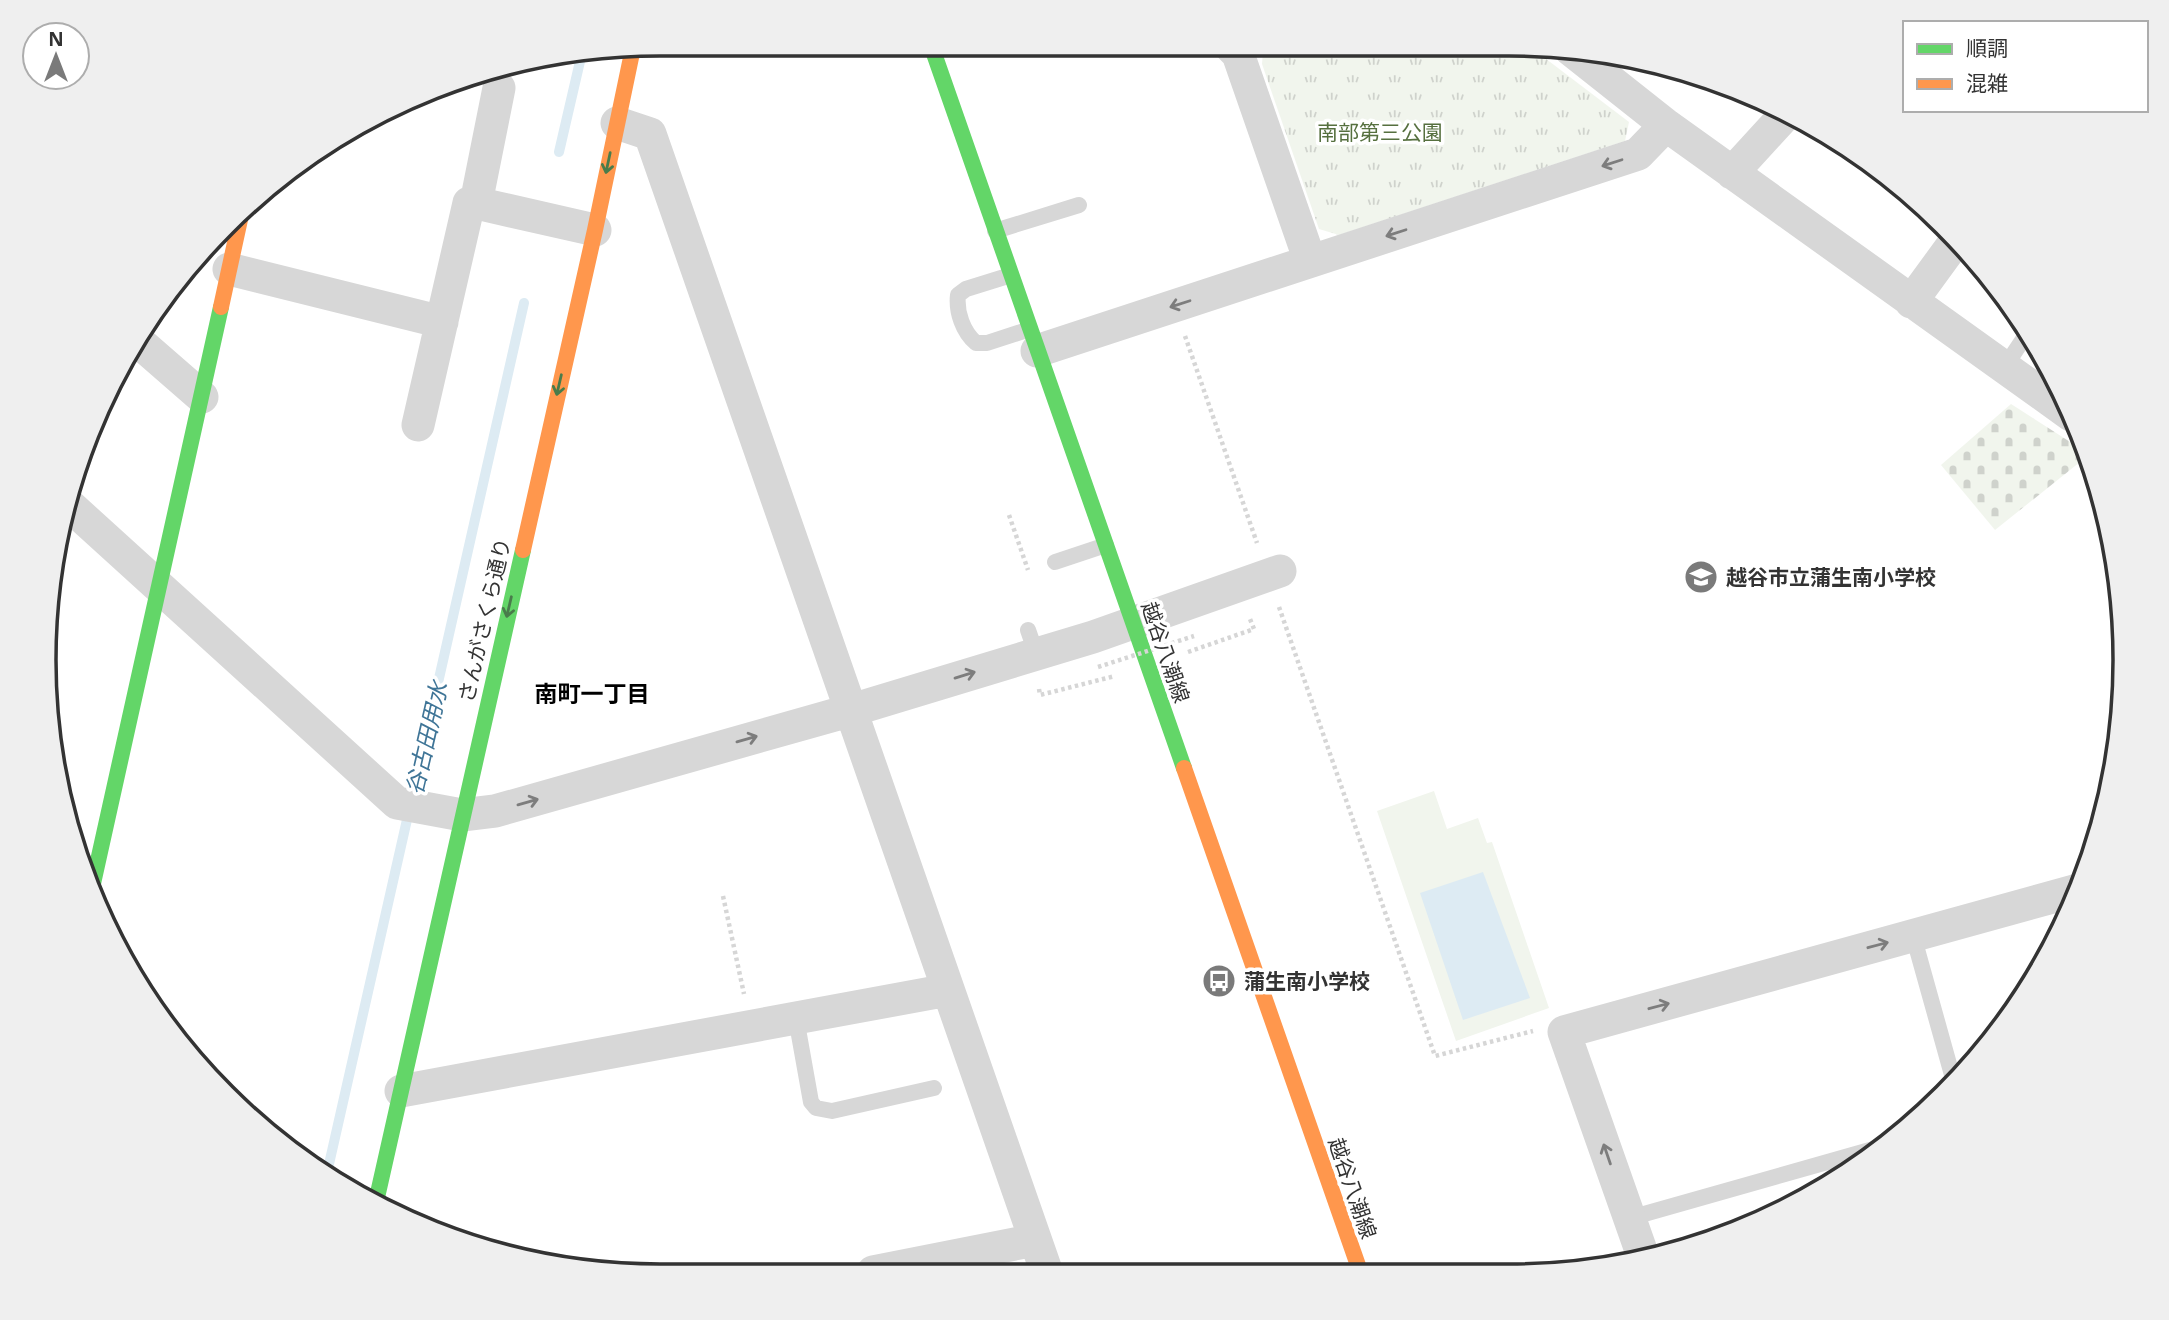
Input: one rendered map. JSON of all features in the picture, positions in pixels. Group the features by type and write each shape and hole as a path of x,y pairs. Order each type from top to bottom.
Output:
{"street":[{"name":"越谷八潮線","path":"935,56 1358,1264"},
{"path":"1240,56 1265,147 1310,261"},
{"name":"さんがさくら通り","path":"378,1194 595,230 631,57"},
{"path":"1585,61 1666,125 2056,405"},
{"path":"476,202 499,88"},
{"path":"1732,173 1780,120"},
{"path":"617,123 650,134 1044,1264"},
{"path":"1033,340 1174,306 1638,155 1666,125"},
{"path":"418,425 469,202 595,230"},
{"path":"95,873 238,228"},
{"path":"1911,302 1950,248"},
{"path":"229,269 442,322"},
{"path":"144,347 202,397"},
{"path":"75,511 397,803 462,815 495,811 852,710 1032,641 1093,637 1274,573"},
{"path":"1641,1249 1564,1032 2066,893"},
{"path":"401,1091 948,990"},
{"path":"914,1264 1035,1240"}],"lane":[{"path":"995,231 1079,205"},
{"path":"1011,275 966,289 958,295 957,304 961,319 968,336 976,343 1033,340"},
{"path":"2004,368 2022,341"},
{"path":"1055,562 1106,545"},
{"path":"1913,935 1951,1071"},
{"path":"796,1018 811,1102 816,1108 832,1111 934,1088"},
{"path":"1630,1218 1856,1154"}],"path":[{"path":"1174,306 1274,573 1435,1056 1528,1031 1564,1032"},
{"path":"1009,514 1028,570"},
{"path":"1188,652 1254,629 1249,617 1238,620"},
{"path":"1098,667 1205,632"},
{"path":"723,896 751,1027"}],"green space":[{"name":"南部第三公園","path":"1263,56 1543,57 1629,122 1625,141 1339,235 1319,229 1262,64"},
{"path":"2011,404 2072,443 2080,462 1995,530 1941,465"},
{"path":"1434,791 1447,829 1478,818 1487,843 1492,842 1549,1008 1456,1041 1377,811"}],"shaded area":[{"path":"1483,872 1530,998 1463,1020 1420,893"}],"waterway":[{"name":"谷古田用水","path":"559,152 580,61"},
{"name":"谷古田用水","path":"329,1165 524,303"}],"traffic: fast":[{"path":"935,56 1184,768"},
{"path":"95,873 221,307"},
{"path":"378,1194 523,550"}],"traffic: slow":[{"path":"523,550 631,57"},
{"path":"221,307 238,228"},
{"path":"1184,768 1358,1264"}],"place":[{"name":"越谷市立蒲生南小学校","path":"1701,577"},
{"name":"蒲生南小学校","path":"1219,981"}],"district":[{"name":"南町一丁目","path":"592,693"}]}
